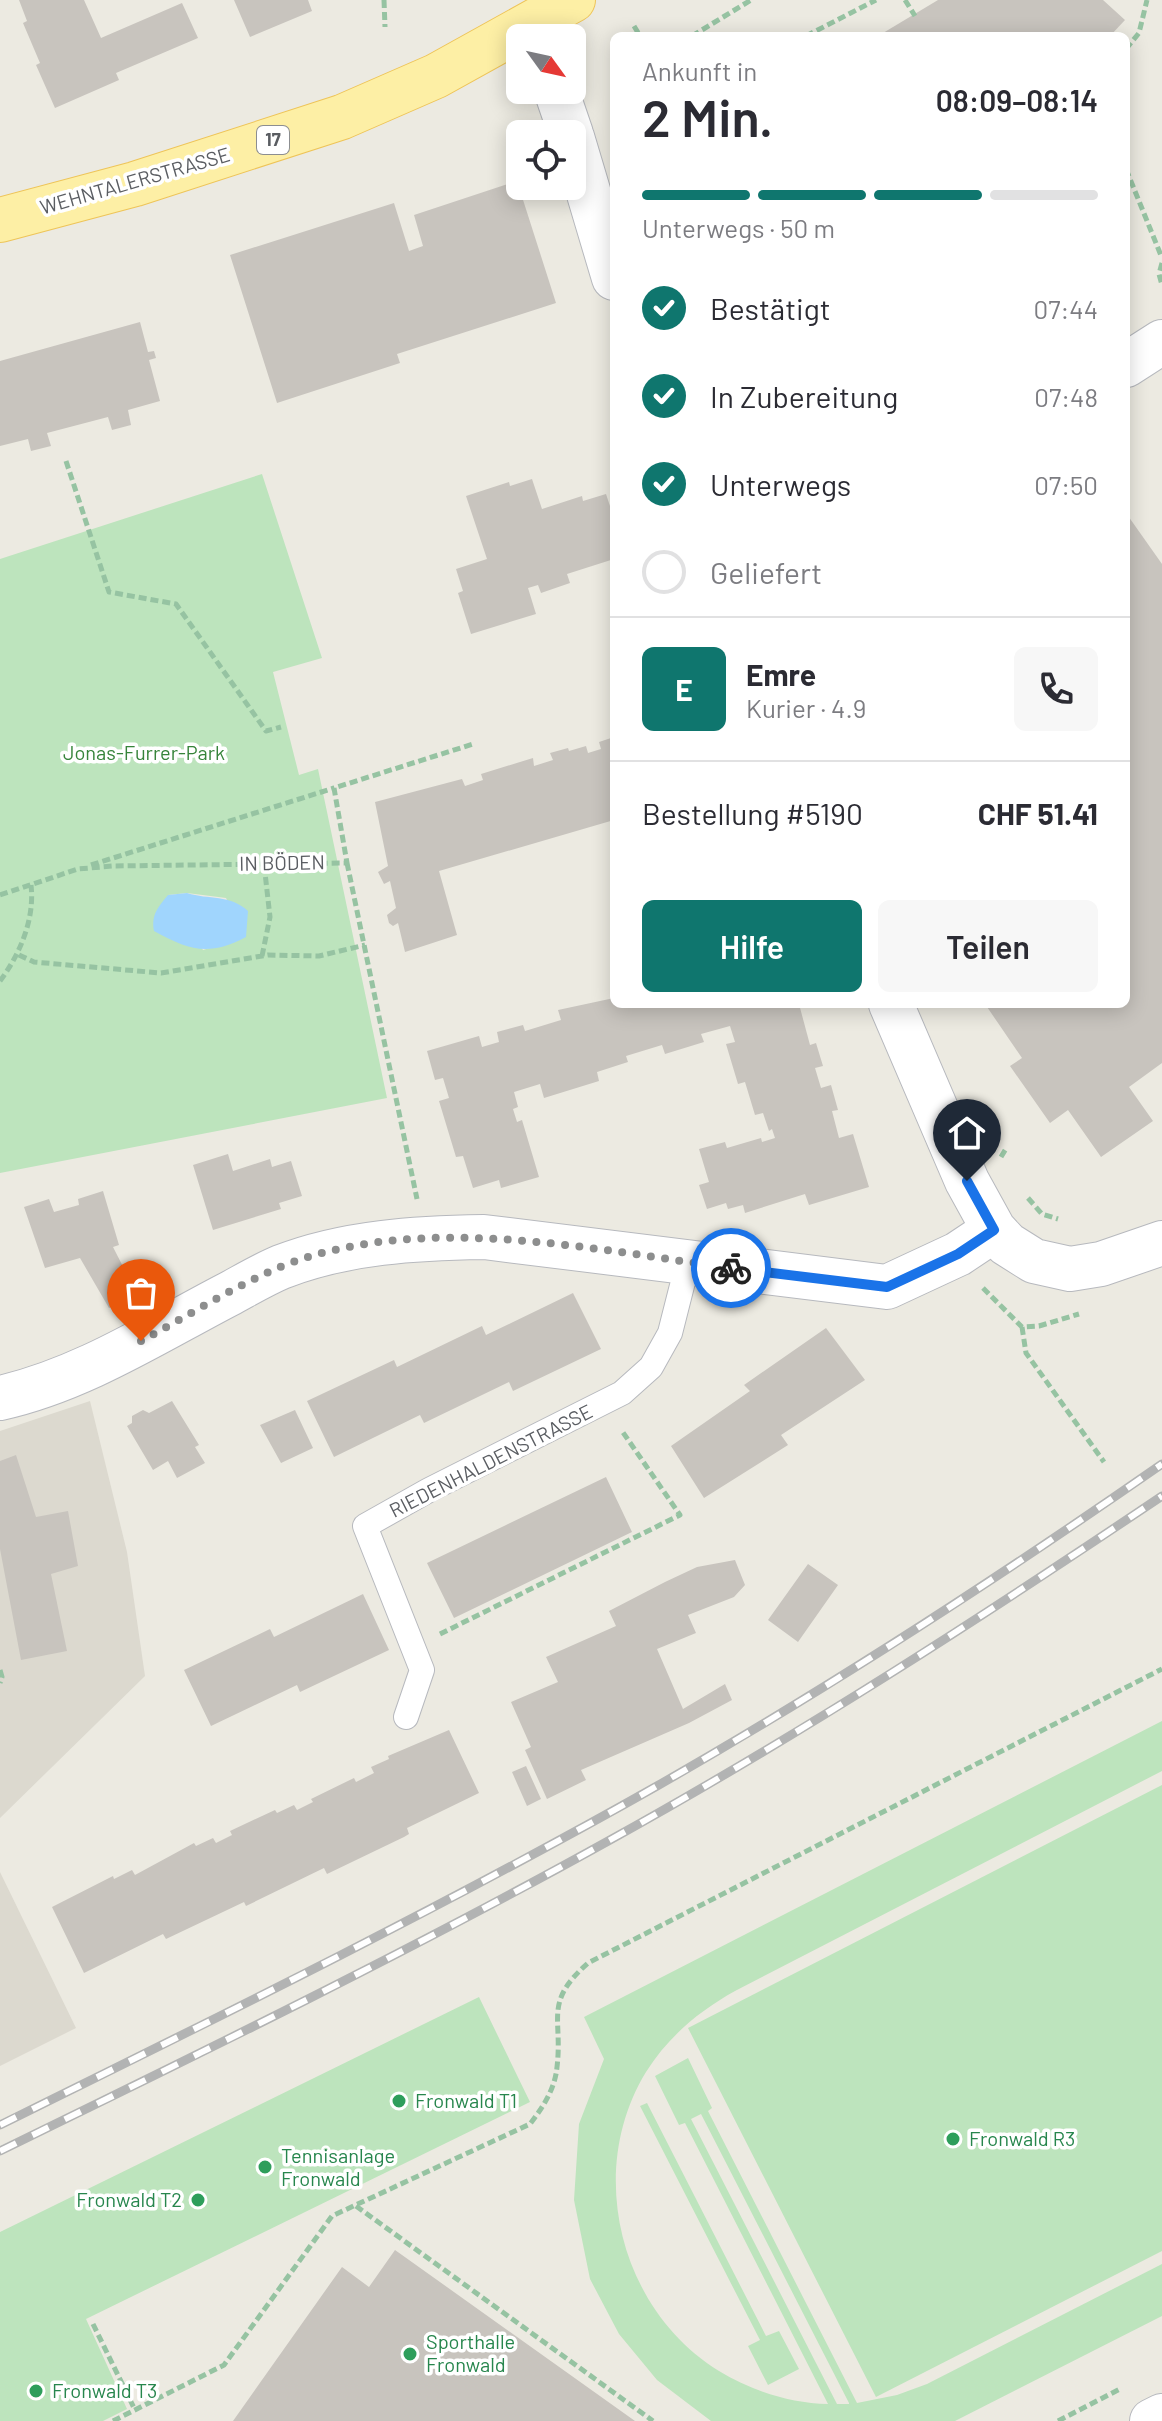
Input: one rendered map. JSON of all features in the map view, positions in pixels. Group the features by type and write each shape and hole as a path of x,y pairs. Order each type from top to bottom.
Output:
{"main road":[{"name":"WEHNTALERSTRASSE","path":"0,220 135,184 342,117 436,76 573,0"}],"street":[{"path":"586,183 610,264"},
{"path":"1130,362 1162,342"},
{"path":"893,1008 967,1181 994,1230 1021,1255 1046,1265 1070,1269 1101,1264 1162,1243"},
{"path":"0,1398 61,1378 120,1352 281,1267 356,1246 427,1238 484,1237 887,1287 958,1254 994,1230"},
{"path":"1152,2421 1162,2416"}],"lane":[{"name":"RIEDENHALDENSTRASSE","path":"406,1717 422,1670 365,1526 429,1490 622,1393 651,1367 670,1333 688,1262"}],"path":[{"path":"384,0 385,27"},
{"path":"699,32 751,0"},
{"path":"814,32 876,0"},
{"path":"905,0 915,16"},
{"path":"1130,44 1139,33 1147,0"},
{"path":"634,26 638,32"},
{"path":"1130,178 1160,245 1162,260 1159,274 1162,285"},
{"path":"66,461 109,592 176,604 266,731 281,727"},
{"path":"78,869 473,744"},
{"name":"IN BÖDEN","path":"0,895 78,869 347,863 334,788"},
{"path":"347,863 420,1213"},
{"path":"262,956 270,917 264,864"},
{"path":"0,981 19,955 33,900 31,885"},
{"path":"19,955 34,962 161,973 262,956 319,956 365,945"},
{"path":"1025,1195 1042,1214 1063,1221"},
{"path":"1022,1327 1026,1353 1104,1462"},
{"path":"412,1648 680,1515 603,1403"},
{"path":"113,2421 224,2365 332,2216 530,2124 544,2106 557,2067 556,2009 561,1993 572,1977 588,1963 1162,1669"},
{"path":"0,1670 0,1683"},
{"path":"355,2205 653,2421"},
{"path":"93,2324 135,2410"},
{"path":"1058,2421 1136,2381"}],"shaded area":[{"path":"90,1401 127,1552 145,1676 0,1818 0,1431"},
{"path":"0,1872 76,2028 0,2066"}],"green space":[{"name":"Jonas-Furrer-Park","path":"262,474 322,658 273,672 299,775 318,769 387,1098 0,1173 0,559","holes":["187,893 226,898 245,937 203,950 168,895"]},
{"path":"1162,1721 1162,1771 735,1991 685,2026 664,2047 646,2072 628,2111 618,2152 616,2194 622,2236 636,2276 657,2313 685,2345 719,2371 758,2390 786,2398 828,2404 685,2123 679,2125 655,2076 688,2058 712,2108 708,2111 857,2403 897,2395 927,2384 1162,2264 1162,2316 955,2421 711,2421 657,2380 619,2334 590,2279 574,2200 579,2124 604,2059 584,2017","holes":["701,2114 849,2404 837,2404 691,2119"]},
{"name":"Fronwald R3","path":"1162,1785 1162,2251 876,2397 688,2028"},
{"name":"Tennisanlage Fronwald","path":"479,1997 530,2102 86,2319 127,2409 103,2421 0,2421 0,2232"},
{"path":"647,2103 766,2336 779,2331 799,2369 768,2385 748,2346 760,2340 640,2106"}],"water":[{"path":"187,893 234,902 248,911 246,937 221,947 199,949 154,931 154,916 168,895"}],"building":[{"path":"19,0 84,0 101,38 182,3 198,38 116,73 119,80 55,108 36,65 40,63 23,23 27,21"},
{"path":"234,0 308,0 312,11 250,37"},
{"path":"938,0 1103,0 1125,20 1114,32 885,32"},
{"path":"506,185 506,200 523,200 556,303 397,354 400,363 277,403 230,255 394,203 409,251 423,246 414,215"},
{"path":"140,322 148,352 154,351 156,358 149,360 160,401 128,410 131,425 112,430 108,417 47,433 51,446 31,451 28,439 0,446 0,361"},
{"path":"532,479 542,509 582,496 583,501 606,494 610,506 610,560 567,574 570,583 541,593 538,585 528,588 536,614 471,634 458,593 463,591 456,569 487,559 466,496 509,482 510,486"},
{"path":"1130,519 1162,564 1162,1063 1129,1087 1153,1121 1101,1157 1068,1110 1050,1123 1010,1066 1022,1058 988,1008 1130,1008"},
{"path":"610,738 610,821 439,871 457,935 405,952 398,923 393,926 387,915 396,908 390,881 384,884 378,872 388,866 375,802 462,779 465,786 483,780 481,774 533,758 534,766 553,760 550,753 568,748 569,751 586,746 588,753 601,749 599,742"},
{"path":"610,999 610,1008 800,1008 810,1045 816,1043 823,1066 815,1068 821,1088 831,1085 838,1110 832,1111 839,1138 853,1134 869,1187 809,1205 805,1194 745,1213 743,1205 728,1209 726,1203 707,1209 699,1185 709,1182 699,1149 725,1142 727,1148 761,1138 762,1142 775,1138 763,1113 755,1115 745,1082 738,1084 726,1044 735,1042 730,1026 701,1034 704,1042 665,1054 662,1045 626,1056 628,1062 597,1072 599,1081 544,1098 540,1084 514,1092 518,1107 513,1109 517,1122 522,1120 539,1177 501,1188 499,1180 473,1188 463,1156 456,1157 439,1101 449,1098 443,1078 435,1080 427,1051 479,1036 482,1047 499,1042 497,1032 523,1025 525,1031 561,1020 558,1010"},
{"path":"228,1154 233,1171 270,1159 272,1167 291,1161 302,1196 279,1203 281,1209 213,1230 193,1165"},
{"path":"103,1191 119,1245 113,1247 138,1296 109,1308 80,1258 45,1268 24,1207 49,1199 54,1212 79,1205 78,1199"},
{"path":"573,1293 601,1349 513,1391 509,1382 424,1423 420,1415 334,1457 307,1401 394,1360 397,1367 482,1326 486,1335"},
{"path":"826,1328 865,1380 781,1435 788,1445 704,1498 671,1446 750,1391 744,1385"},
{"path":"172,1401 199,1445 195,1447 205,1463 177,1478 168,1461 153,1470 127,1426 132,1423 132,1416 143,1410 149,1413"},
{"path":"295,1410 313,1448 281,1463 260,1425"},
{"path":"16,1455 36,1517 68,1511 78,1566 51,1574 67,1651 21,1660 0,1549 0,1461"},
{"path":"606,1477 632,1532 454,1618 427,1563"},
{"path":"735,1560 745,1585 734,1597 688,1615 696,1633 657,1649 683,1709 725,1684 732,1700 689,1723 581,1770 586,1780 547,1799 525,1750 531,1747 511,1702 558,1682 546,1657 616,1626 609,1611 665,1582 697,1567"},
{"path":"808,1564 838,1585 798,1642 768,1620"},
{"path":"363,1594 389,1650 300,1692 297,1685 211,1726 184,1670 270,1629 274,1637"},
{"path":"449,1730 479,1793 407,1828 409,1834 404,1837 327,1874 324,1868 246,1906 244,1902 166,1939 163,1934 84,1973 52,1907 113,1876 114,1879 132,1870 135,1875 194,1843 196,1846 213,1838 216,1843 232,1835 230,1831 275,1810 277,1813 294,1805 297,1810 313,1802 311,1799 354,1778 356,1782 374,1773 371,1767 389,1759 388,1756"},
{"path":"526,1766 541,1799 527,1806 512,1772"},
{"name":"Sporthalle Fronwald","path":"395,2250 635,2421 233,2421 342,2267 369,2287"}],"railway":[{"path":"0,2125 413,1918 657,1786 913,1631 1162,1464"},
{"path":"0,2151 383,1961 681,1800 890,1674 1162,1496"}],"way so far":[{"path":"141,1341 281,1267 356,1246 427,1238 484,1237 731,1268"}],"place":[{"name":"Fronwald T1","path":"399,2101"},
{"name":"Fronwald R3","path":"953,2139"},
{"name":"Tennisanlage Fronwald","path":"265,2167"},
{"name":"Fronwald T2","path":"198,2200"},
{"name":"Sporthalle Fronwald","path":"410,2354"},
{"name":"Fronwald T3","path":"36,2391"}],"route":[{"path":"731,1268 887,1287 918,1276 994,1230 967,1181"}]}
